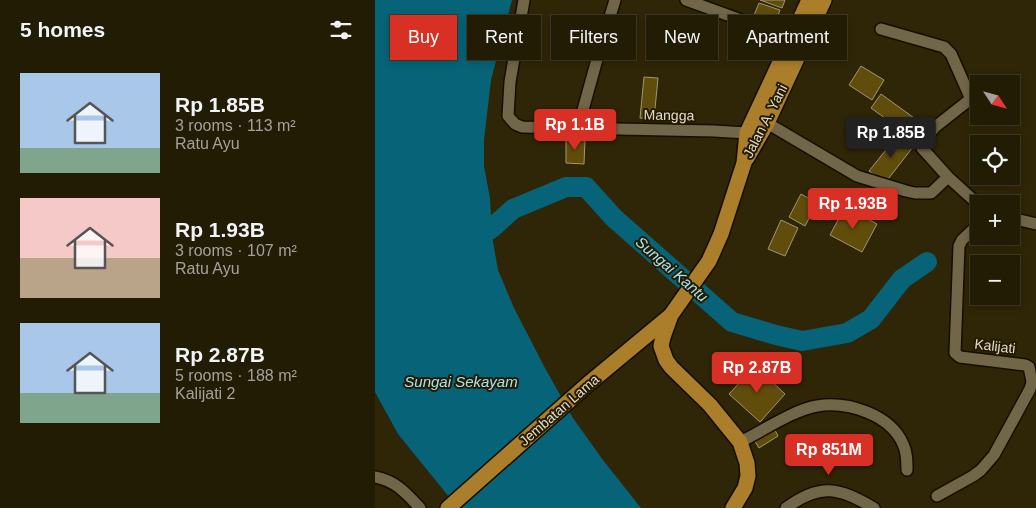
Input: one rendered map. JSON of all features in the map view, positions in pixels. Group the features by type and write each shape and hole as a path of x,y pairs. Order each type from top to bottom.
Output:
{"highway":[{"name":"Jalan A. Yani","path":"802,15 809,0"},
{"name":"Jalan A. Yani","path":"753,135 767,123 823,0"},
{"name":"Jalan A. Yani","path":"671,315 702,273 721,234 743,163 782,60"},
{"name":"Jembatan Lama","path":"448,508 588,384 671,315"},
{"path":"671,315 661,346 666,360 681,378 715,411 741,442 747,463 748,476 745,488 733,508"}],"street":[{"name":"Mangga","path":"524,0 510,82 508,116 515,124 522,127 714,130 753,135"},
{"path":"578,128 595,63 615,0"},
{"path":"686,0 728,15"},
{"path":"881,28 944,47 951,54 970,97 968,101 935,127 922,144 922,148 948,177 970,197"},
{"path":"767,123 848,171 887,186 915,193 931,193 948,177"},
{"path":"1020,220 1036,224"},
{"name":"Kalijati","path":"937,496 973,476 988,462 1001,445 1032,382 1029,367 1025,365 960,357 955,353 959,246 970,233"},
{"path":"741,442 795,414 816,406 851,407 869,413 885,422 897,433 904,445 907,457 907,470"},
{"path":"375,477 389,480 396,484 420,508"},
{"path":"786,508 798,499 814,492 830,490 846,493 874,508"}],"water":[{"name":"Sungai Sekayam","path":"375,0 512,0 508,15 467,15 467,60 496,60 491,80 484,140 484,166 490,198 492,236 498,270 514,308 573,418 641,508 458,508 398,434 375,392"}],"building":[{"path":"760,0 785,0 782,8"},
{"path":"759,3 780,10 778,15 754,15"},
{"path":"861,66 884,80 872,100 849,85"},
{"path":"644,77 658,78 654,119 640,118"},
{"path":"881,94 928,128 918,142 871,108"},
{"path":"898,135 913,147 885,183 869,171"},
{"path":"566,139 585,140 584,164 566,163"},
{"path":"801,194 817,203 805,226 789,217"},
{"path":"845,207 877,224 862,252 830,235"},
{"path":"781,220 798,228 785,256 768,249"},
{"path":"755,366 785,394 760,422 729,394"},
{"path":"773,426 778,436 759,448 753,438"}],"waterway":[{"name":"Sungai Kantu","path":"470,243 492,228 513,209 566,187 586,187 614,218 732,322 802,341 847,333 871,319 902,279 927,262"}]}
